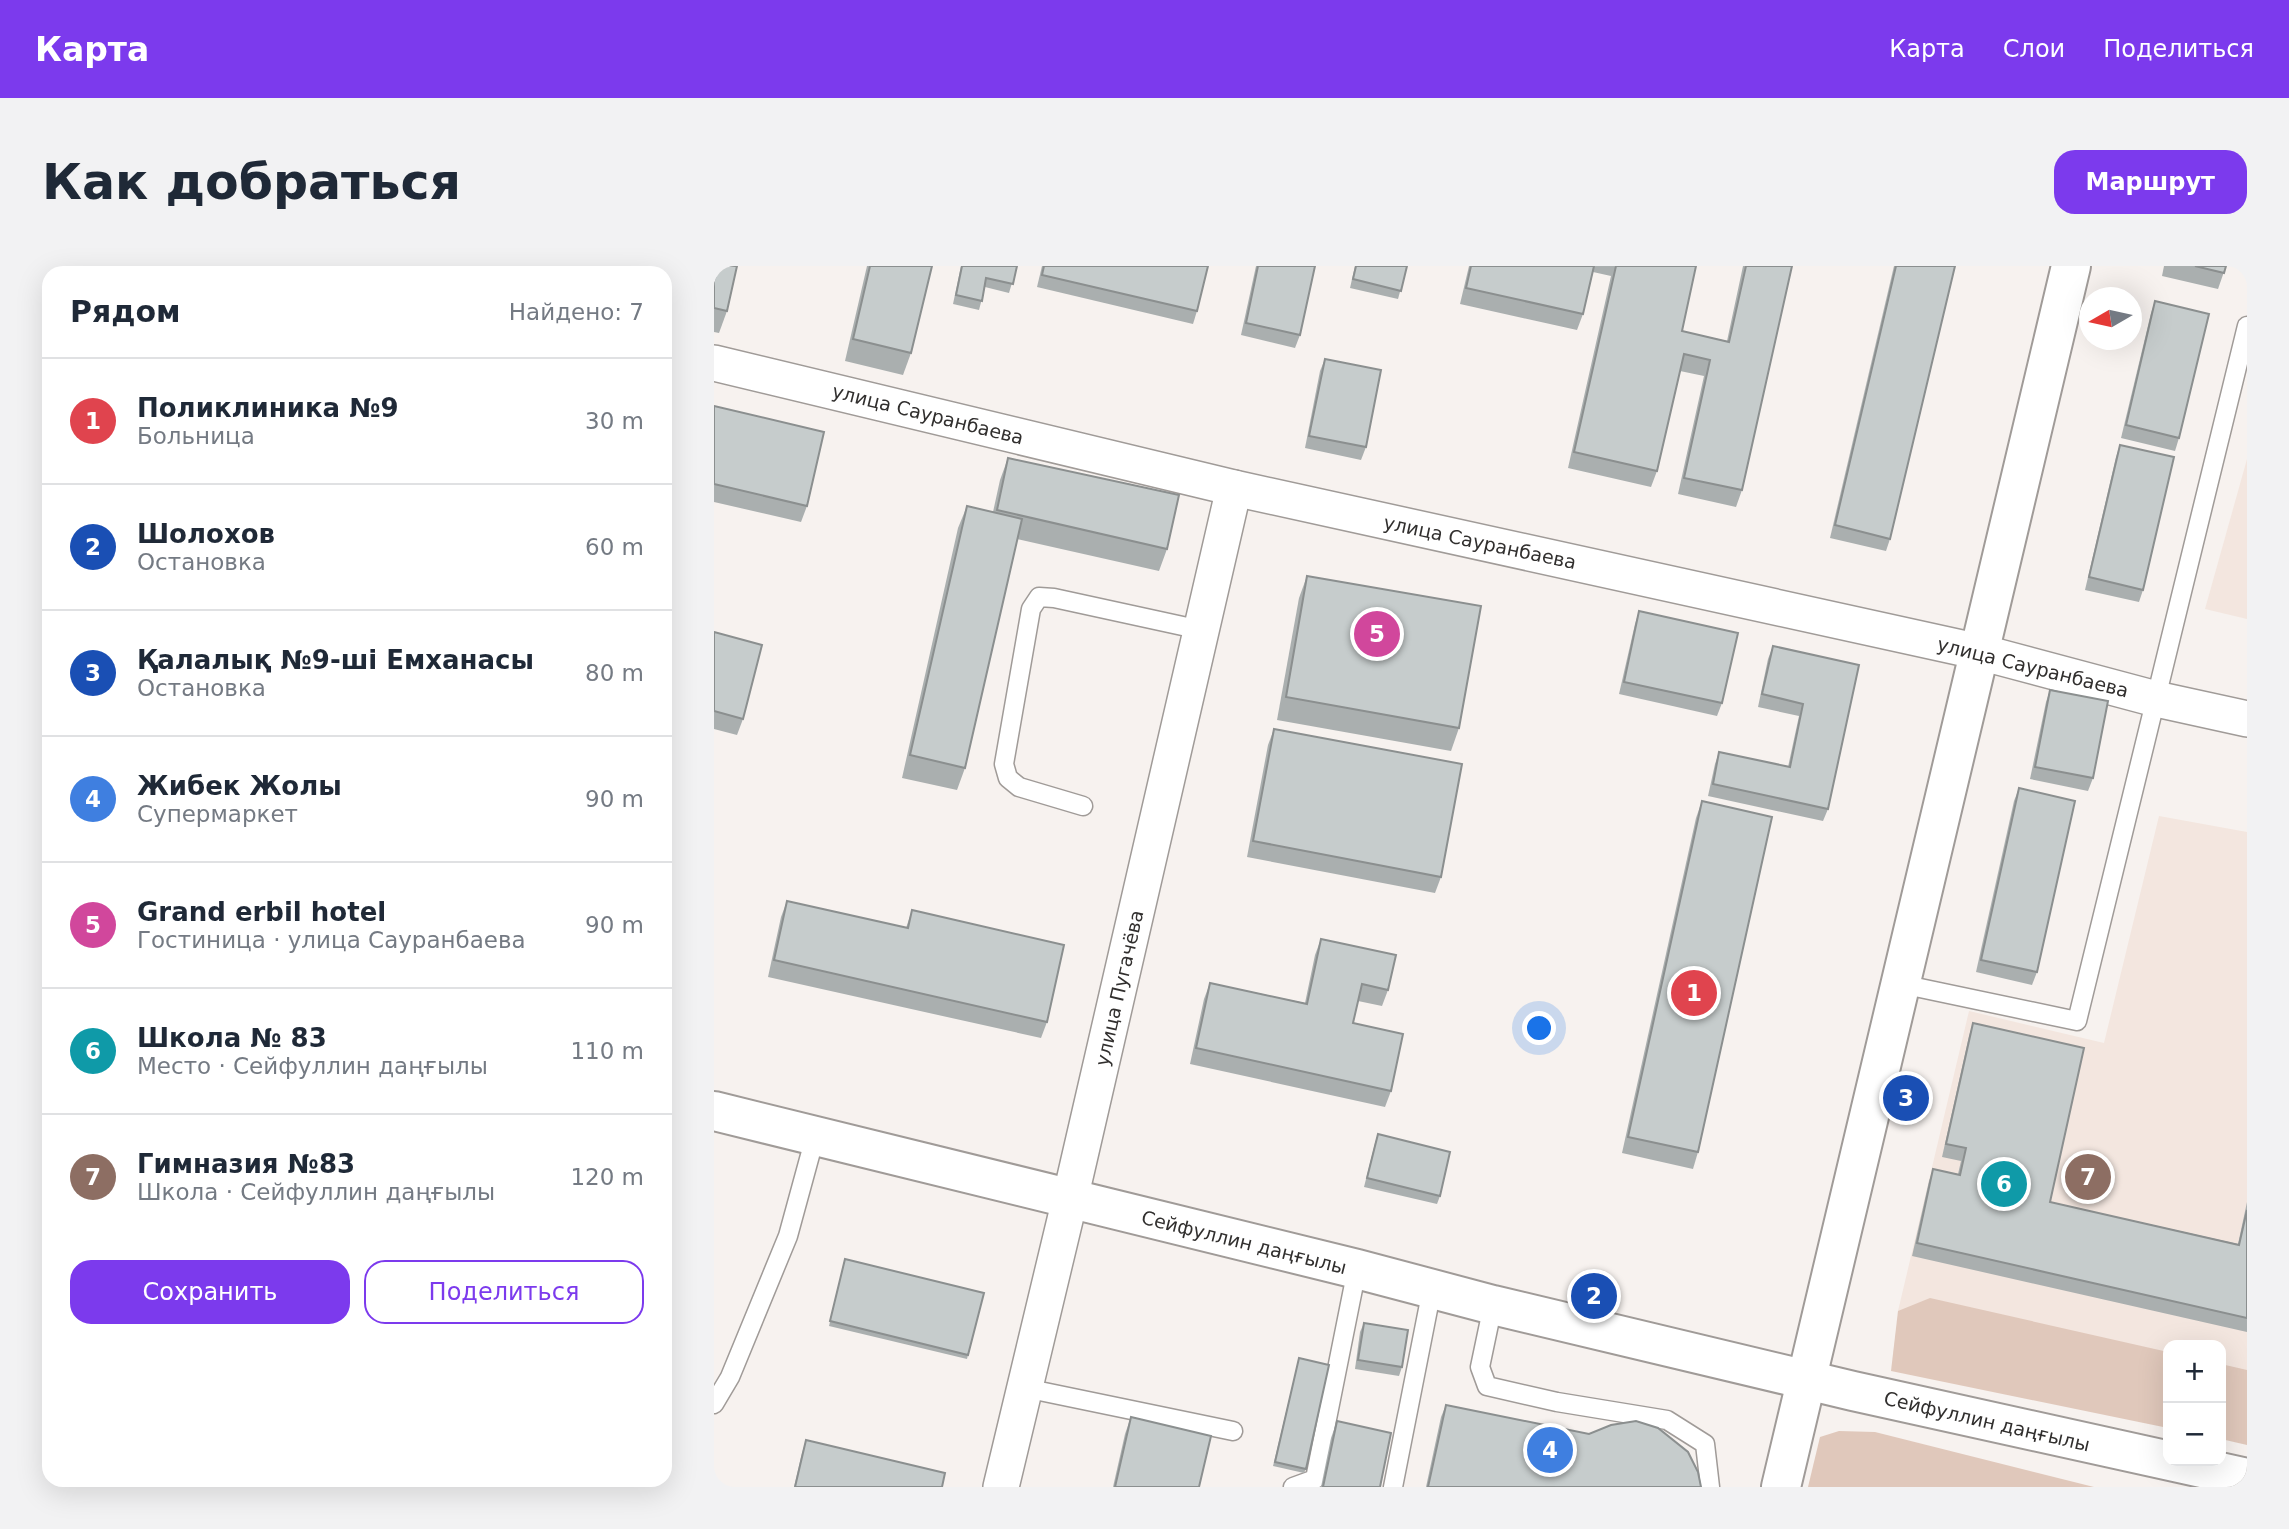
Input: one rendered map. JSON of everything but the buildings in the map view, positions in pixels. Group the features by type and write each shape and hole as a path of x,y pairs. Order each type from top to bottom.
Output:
{"main road":[{"path":"1781,1487 1791,1375 1900,984 2071,266"},
{"name":"Сейфуллин даңғылы","path":"714,1111 1493,1305 2247,1478"}],"street":[{"name":"улица Сауранбаева","path":"714,363 1234,488 1979,652 2156,699 2247,719"},
{"name":"улица Пугачёва","path":"1001,1487 1234,488"}],"lane":[{"path":"1900,984 2077,1021 2247,326"},
{"path":"1083,806 1019,787 1008,778 1004,764 1031,610 1039,597 1201,630"},
{"path":"714,1404 730,1377 788,1236 815,1137"},
{"path":"1293,1487 1315,1479 1357,1269"},
{"path":"1393,1487 1432,1289"},
{"path":"1493,1305 1480,1367 1487,1386 1557,1402 1667,1420 1705,1444 1710,1487"},
{"path":"1025,1388 1233,1432"}],"shaded area":[{"path":"2247,459 2247,619 2205,609"},
{"path":"2159,816 2247,832 2247,1394 2226,1388 2226,1340 2163,1340 2163,1374 1898,1311 1969,1011 2104,1043"},
{"path":"1930,1298 2163,1351 2163,1427 1891,1371 1898,1311"},
{"path":"2226,1365 2247,1370 2247,1445 2226,1440"},
{"path":"1839,1431 1875,1432 2094,1487 1808,1487 1820,1437"}],"place":[{"name":"Grand erbil hotel","path":"1377,634"},
{"name":"Поликлиника №9","path":"1694,993"},
{"name":"Қалалық №9-ші Емханасы","path":"1906,1098"},
{"name":"Гимназия №83","path":"2088,1177"},
{"name":"Школа № 83","path":"2004,1184"},
{"name":"Шолохов","path":"1594,1296"},
{"name":"Жибек Жолы","path":"1550,1450"}]}
